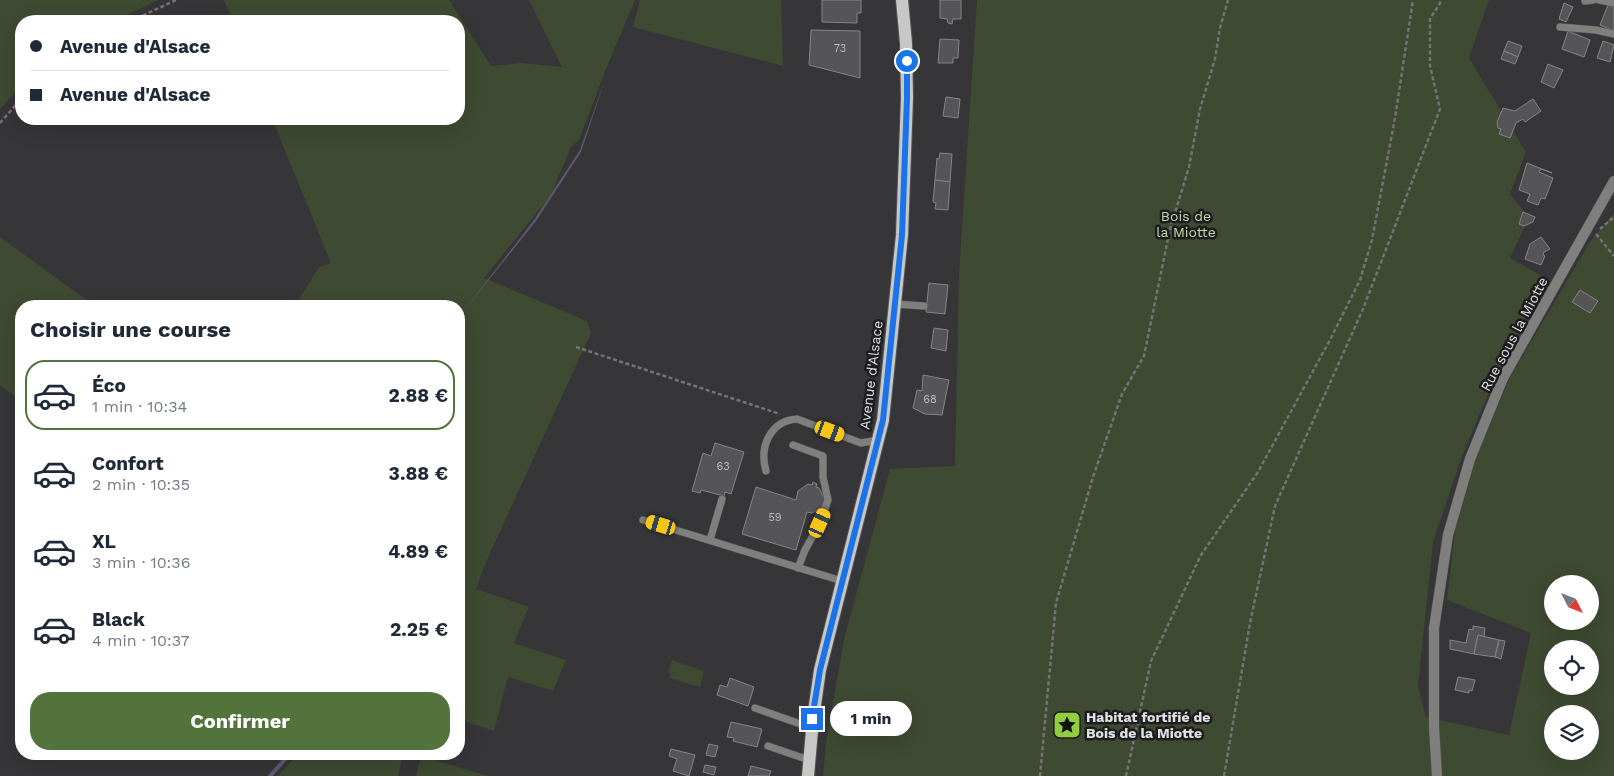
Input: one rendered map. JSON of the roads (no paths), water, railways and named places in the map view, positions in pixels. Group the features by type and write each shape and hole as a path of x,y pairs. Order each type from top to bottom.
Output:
{"main road":[{"name":"Avenue d'Alsace","path":"808,776 820,670 883,420 902,235 907,98 906,43 902,0"}],"street":[{"name":"Rue sous la Miotte","path":"1437,776 1434,727 1434,628 1448,535 1470,459 1503,378 1614,181"}],"lane":[{"path":"1598,0 1614,3"},
{"path":"1560,27 1596,30 1614,34"},
{"path":"895,304 924,306"},
{"path":"766,471 763,461 769,434 778,425 790,420 798,419 862,442 878,440"},
{"path":"793,445 823,456 823,477 828,500 820,523 804,550 798,568"},
{"path":"710,540 722,499"},
{"path":"643,520 842,581"},
{"path":"755,708 812,728"},
{"path":"768,746 809,760"}],"waterway":[{"path":"270,776 285,760"}],"place":[{"name":"Habitat fortifié de Bois de la Miotte","path":"1067,725"}],"park label":[{"name":"Bois de la Miotte","path":"1186,224"}]}
